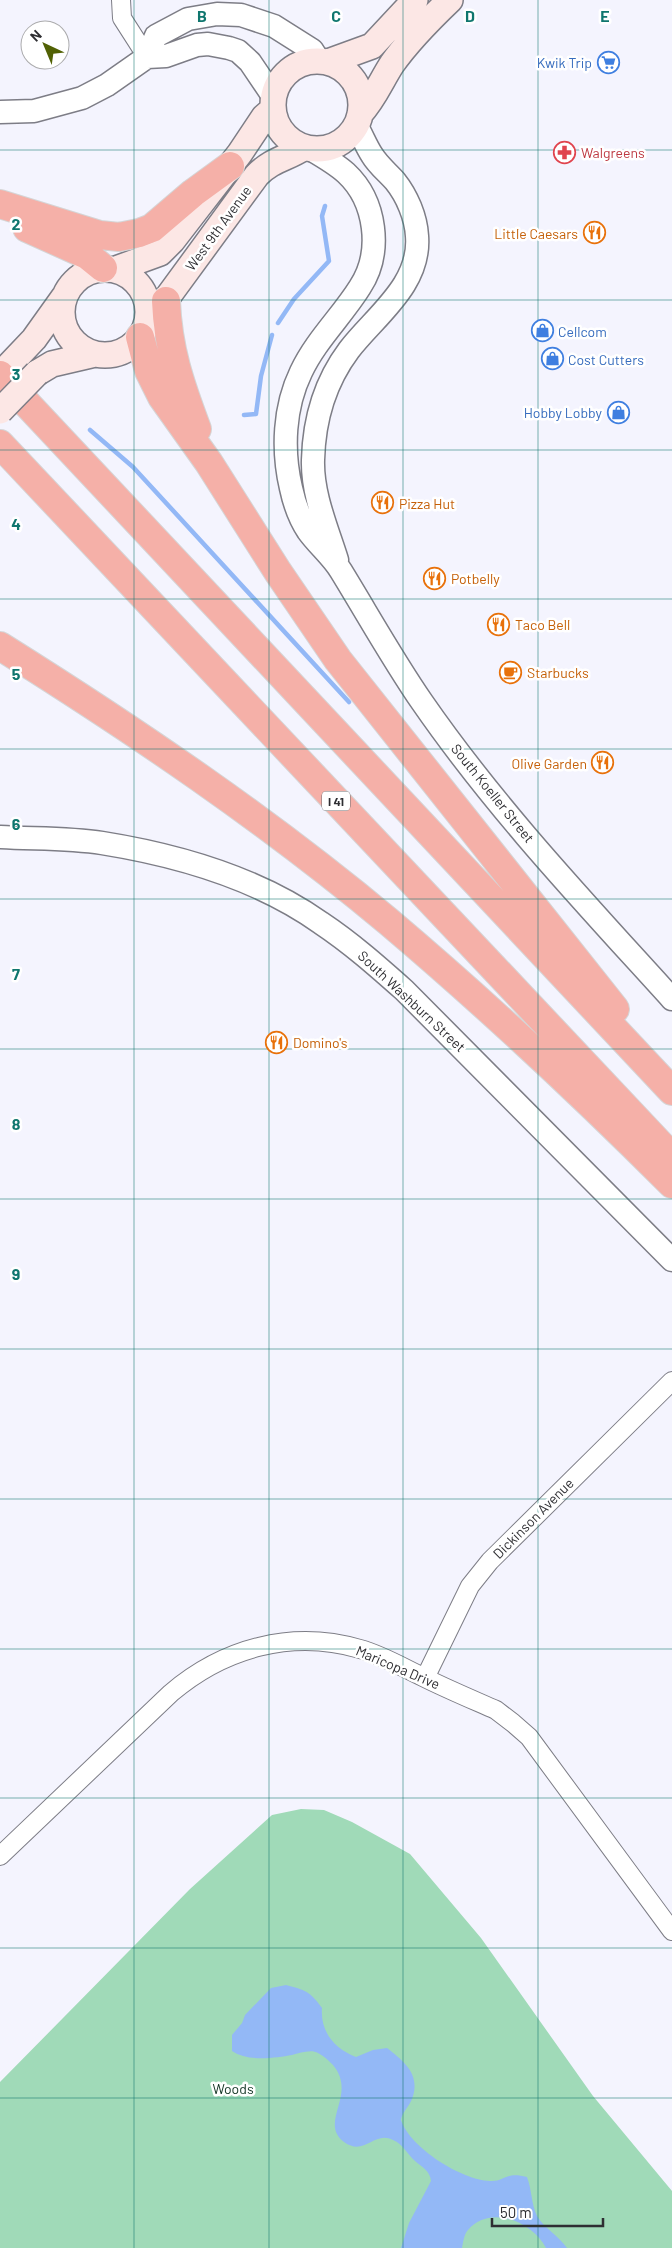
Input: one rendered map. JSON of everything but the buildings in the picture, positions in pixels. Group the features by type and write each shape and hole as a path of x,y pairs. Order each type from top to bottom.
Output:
{"highway":[{"path":"0,204 100,235 119,237 152,228 192,192 230,166"},
{"path":"0,215 87,255 110,269"},
{"path":"166,301 168,337 176,370 209,463"},
{"path":"144,331 149,371 162,397 209,463 278,572 338,660 614,1005 625,1041"},
{"path":"0,375 672,1091"},
{"name":"I 41","path":"0,444 672,1158"},
{"path":"0,646 113,718 184,768 276,834 388,922 526,1043 614,1125 672,1184"}],"main road":[{"path":"415,0 372,46 324,61 304,62 290,70 279,81 273,103 276,123 282,134 292,142 308,149 326,149 338,144 349,136 403,50 450,0"},
{"path":"324,61 343,69 354,81 361,97 358,119"},
{"name":"West 9th Avenue","path":"110,269 160,253 182,229 230,166 273,103"},
{"name":"West 9th Avenue","path":"144,331 257,175 275,160 308,149"},
{"path":"0,375 34,339 70,286 79,277 91,271 110,269 129,275 139,284 146,296 149,310 144,331 132,346 108,355 95,354 52,364 37,373 0,411"},
{"path":"64,297 63,321 67,332 74,342 95,354"}],"street":[{"path":"121,0 122,18 147,57"},
{"path":"147,57 156,36 188,19 218,14 242,15 274,26 312,50 324,61"},
{"path":"0,112 34,111 82,98 106,85 147,57 166,56 197,45 208,44 229,48 238,52 255,67 273,103"},
{"name":"South Koeller Street","path":"339,568 316,484 313,462 319,414 335,374 349,351 398,296 413,266 418,236 406,199 394,180 372,155 358,119"},
{"name":"South Koeller Street","path":"308,149 348,175 361,192 369,210 373,234 370,262 364,281 316,347 300,373 290,407 285,447 291,490 297,510 308,530 339,568 378,636 463,758 556,870 672,998"},
{"name":"South Washburn Street","path":"0,837 101,843 186,861 231,876 281,900 320,922 358,950 404,990 672,1260"},
{"name":"Dickinson Avenue","path":"425,1678 470,1586 490,1561 672,1381"},
{"name":"Maricopa Drive","path":"0,1856 171,1693 198,1672 228,1656 277,1643 302,1641 328,1642 377,1655 496,1710 513,1723 529,1737 672,1931"}],"green space":[{"name":"Woods","path":"301,1809 324,1810 352,1822 410,1854 481,1938 593,2096 672,2191 672,2248 0,2248 0,2082 190,1889 272,1815"}],"water":[{"path":"286,1985 307,1992 318,2002 322,2008 326,2032 335,2044 348,2054 356,2057 373,2050 387,2048 400,2058 410,2070 413,2076 414,2090 412,2099 401,2120 406,2131 415,2141 438,2161 466,2175 490,2181 514,2175 527,2177 537,2216 567,2248 546,2248 540,2239 521,2224 499,2217 477,2222 467,2232 462,2248 401,2248 409,2223 431,2181 423,2167 400,2144 393,2140 380,2138 358,2147 344,2142 337,2134 335,2126 342,2087 340,2076 333,2065 320,2054 309,2051 270,2058 254,2058 232,2051 232,2035 242,2023 245,2015 271,1988"}],"waterway":[{"path":"278,323 294,299 329,261 322,216 325,206"},
{"path":"244,415 256,414 261,376 272,335"},
{"path":"90,430 133,467 349,702"}],"place":[{"name":"Kwik Trip","path":"608,62"},
{"name":"Walgreens","path":"565,152"},
{"name":"Little Caesars","path":"594,233"},
{"name":"Cellcom","path":"542,331"},
{"name":"Cost Cutters","path":"552,359"},
{"name":"Hobby Lobby","path":"618,412"},
{"name":"Pizza Hut","path":"383,503"},
{"name":"Potbelly","path":"435,578"},
{"name":"Taco Bell","path":"499,624"},
{"name":"Starbucks","path":"511,672"},
{"name":"Olive Garden","path":"603,763"},
{"name":"Domino's","path":"277,1042"}]}
